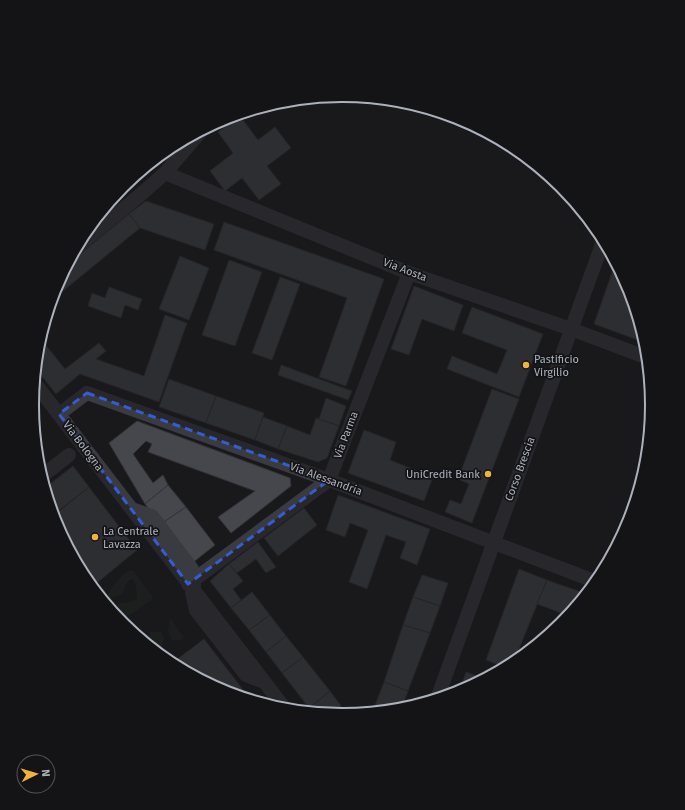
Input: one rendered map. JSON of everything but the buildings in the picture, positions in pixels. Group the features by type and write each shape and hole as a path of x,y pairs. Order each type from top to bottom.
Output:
{"street":[{"path":"90,237 165,173 192,141"},
{"name":"Via Aosta","path":"165,173 409,273 571,329 642,356"},
{"name":"Corso Brescia","path":"439,692 601,246"},
{"name":"Via Parma","path":"329,480 409,273"},
{"name":"Via Bologna","path":"40,389 192,585 280,702"},
{"name":"Via Alessandria","path":"59,414 87,393 329,480 591,580"},
{"path":"47,473 69,455"},
{"path":"192,585 329,480"}],"highlighted area":[{"path":"87,393 329,480 188,584 59,414"}],"shaded area":[{"path":"133,571 153,599 126,617 115,607 120,603 126,603 137,599 136,584 132,579 127,582 122,594 109,599 107,596 125,573"},
{"path":"170,618 184,638 180,640 172,640 168,631"},
{"path":"150,632 161,632 164,637 162,648 158,646 149,639"}],"place":[{"name":"Pastificio Virgilio","path":"526,365"},
{"name":"UniCredit Bank","path":"488,474"},
{"name":"La Centrale Lavazza","path":"95,537"}]}
